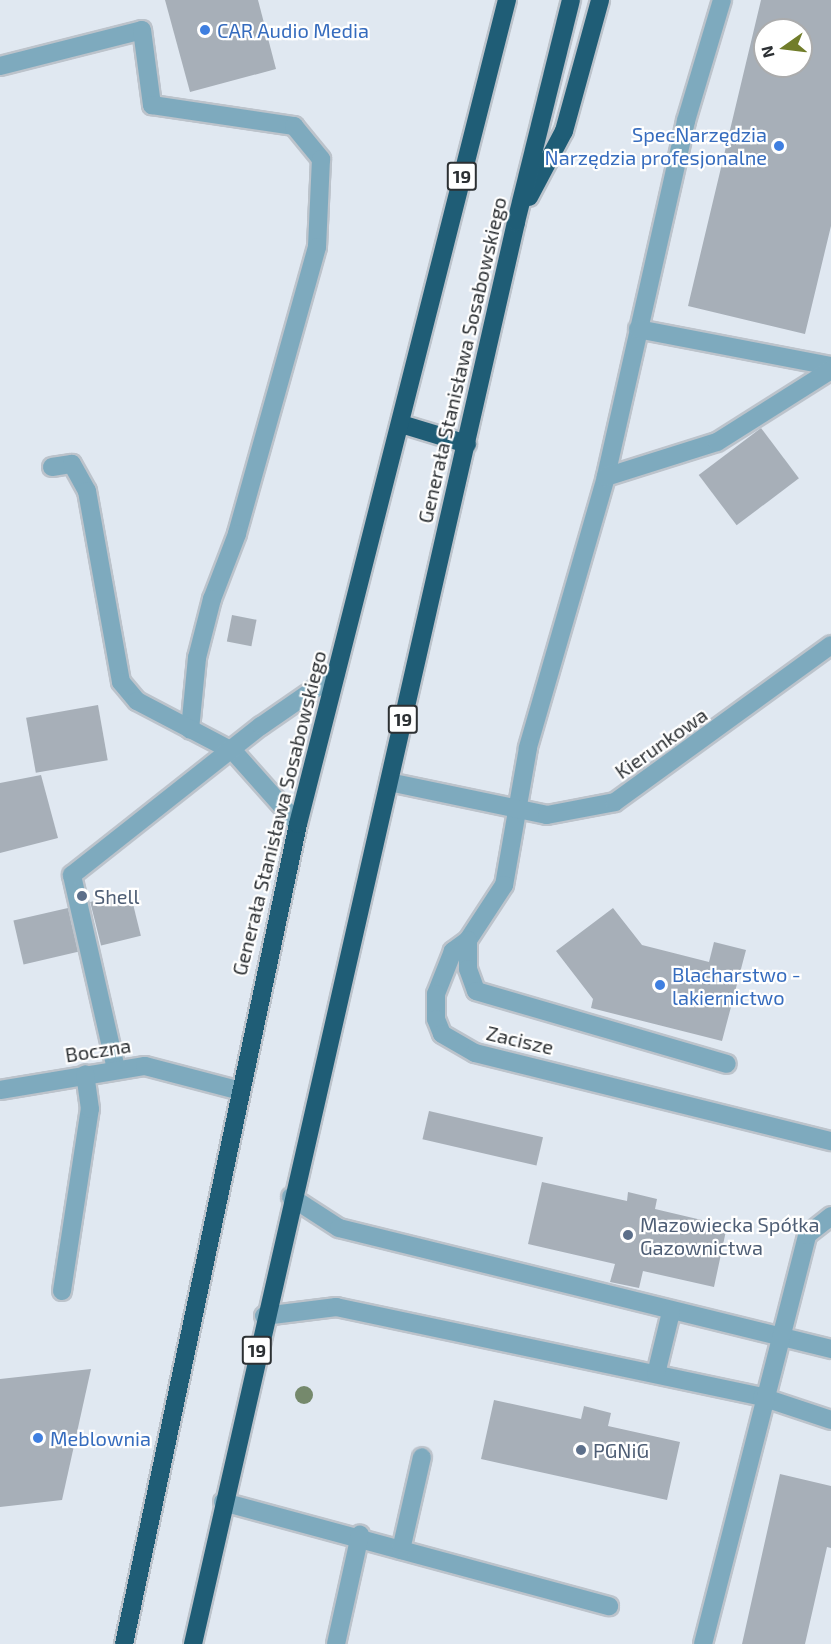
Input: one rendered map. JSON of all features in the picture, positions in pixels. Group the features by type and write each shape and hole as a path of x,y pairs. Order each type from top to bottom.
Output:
{"highway":[{"name":"19","path":"486,80 496,0"},
{"name":"Generała Stanisława Sosabowskiego","path":"124,1644 237,1090 298,824 507,0"},
{"name":"Generała Stanisława Sosabowskiego","path":"193,1644 291,1197 389,782 516,222 571,0"},
{"name":"19","path":"516,222 564,131 600,0"},
{"path":"401,424 466,444"}],"street":[{"name":"Zacisze","path":"722,0 686,121 606,477 528,748 504,885 468,940 453,951 436,993 442,1034 459,1047 831,1141"},
{"path":"0,66 142,30 152,105 294,126 321,159 317,247 237,534 212,599 197,658 190,730"},
{"path":"638,329 831,368"},
{"path":"606,477 717,442 831,368"},
{"path":"52,467 72,464 87,491 121,682 137,701 234,752 298,824"},
{"name":"Kierunkowa","path":"389,782 518,811 582,812 615,802 831,645"},
{"path":"116,1069 72,875 234,752 261,726 336,674"},
{"path":"468,940 468,969 476,991 727,1064"},
{"name":"Boczna","path":"0,1090 145,1065 237,1090"},
{"path":"62,1291 90,1109 85,1074"},
{"path":"291,1197 339,1228 671,1312 831,1349"},
{"path":"703,1644 762,1396 782,1337 807,1235 831,1216"},
{"path":"264,1316 336,1307 762,1396 831,1420"},
{"path":"656,1374 671,1312"},
{"path":"401,1550 422,1457"},
{"path":"223,1502 360,1535 401,1550 609,1606"},
{"path":"336,1644 360,1535"}],"building":[{"path":"165,0 258,0 276,69 190,92"},
{"name":"SpecNarzędzia Narzędzia profesjonalne","path":"761,0 831,0 831,226 805,334 688,306 753,34 753,78 813,78 813,18 757,18"},
{"path":"761,428 799,478 737,525 699,475"},
{"path":"232,615 257,620 251,646 227,642"},
{"path":"98,705 108,760 36,773 26,718"},
{"path":"41,775 58,838 0,853 0,783"},
{"path":"130,892 141,936 101,946 90,902"},
{"path":"68,908 78,952 24,964 13,921"},
{"name":"Blacharstwo - lakiernictwo","path":"613,908 642,945 709,962 714,942 746,950 722,1041 591,1008 593,999 556,951"},
{"path":"429,1111 543,1137 536,1166 422,1139"},
{"name":"Mazowiecka Spółka Gazownictwa","path":"542,1182 627,1201 628,1192 657,1199 655,1209 727,1226 714,1287 643,1271 639,1288 610,1282 615,1264 528,1244"},
{"name":"Meblownia","path":"91,1369 62,1500 0,1507 0,1379"},
{"name":"PGNiG","path":"494,1400 581,1419 584,1406 611,1413 608,1426 680,1442 667,1500 481,1459"},
{"path":"780,1474 831,1486 831,1548 827,1547 805,1644 742,1644"}],"place":[{"name":"CAR Audio Media","path":"205,30"},
{"name":"SpecNarzędzia Narzędzia profesjonalne","path":"779,146"},
{"name":"Shell","path":"82,896"},
{"name":"Blacharstwo - lakiernictwo","path":"660,985"},
{"name":"Mazowiecka Spółka Gazownictwa","path":"628,1235"},
{"name":"Meblownia","path":"38,1438"},
{"name":"PGNiG","path":"581,1450"}]}
